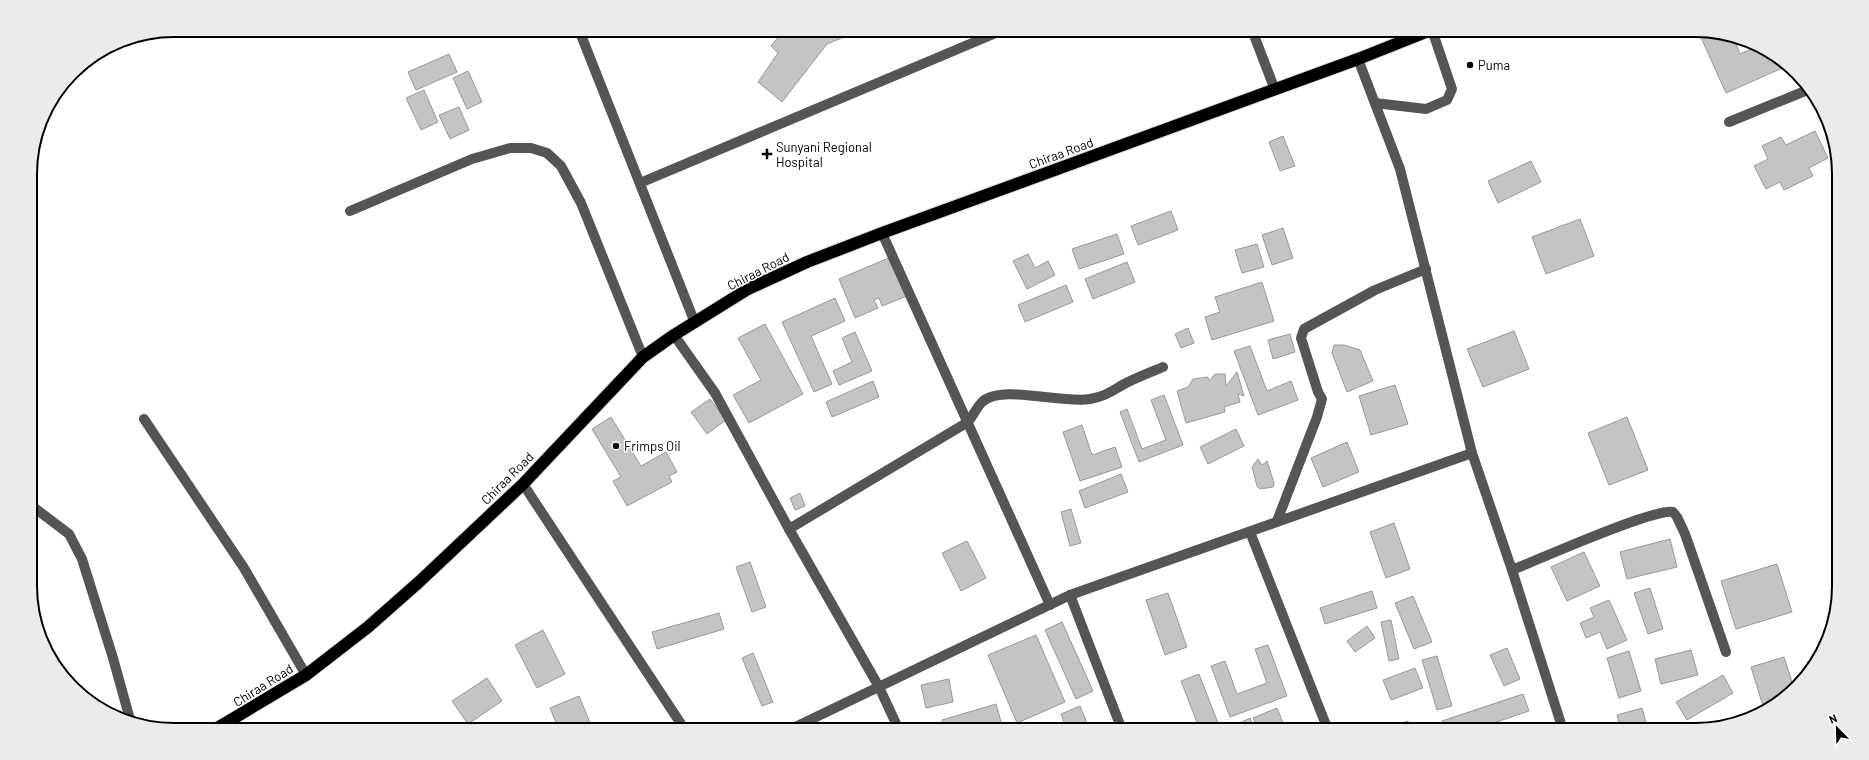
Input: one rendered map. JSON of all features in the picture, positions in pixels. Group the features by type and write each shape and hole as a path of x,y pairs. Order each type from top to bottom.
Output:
{"highway":[{"name":"Chiraa Road","path":"226,723 306,674 368,627 419,582 523,484 643,357 674,335 748,289 807,262 882,233 1274,90 1413,37"}],"street":[{"path":"582,37 695,323"},
{"path":"640,183 986,37"},
{"path":"1255,37 1274,90"},
{"path":"1375,103 1426,109 1447,100 1452,89 1433,37"},
{"path":"1358,59 1400,169 1472,453 1512,570 1561,723"},
{"path":"1729,122 1805,92"},
{"path":"350,211 472,159 510,148 531,148 547,153 561,166 581,203 643,357"},
{"path":"882,233 1050,605"},
{"path":"1277,522 1317,417 1322,399 1318,392 1301,338 1304,329 1375,290 1426,269"},
{"path":"674,335 715,393 879,687 896,723"},
{"path":"789,528 968,422 982,401 996,394 1012,394 1076,401 1092,399 1110,394 1126,383 1163,367"},
{"path":"144,419 244,568 306,674"},
{"path":"804,723 1070,595 1472,453"},
{"path":"523,484 681,723"},
{"path":"37,510 69,534 82,559 113,658 129,716"},
{"path":"1512,570 1637,520 1660,512 1673,512 1685,534 1726,652"},
{"path":"1250,532 1325,723"},
{"path":"1070,595 1119,723"}],"building":[{"path":"778,37 844,37 827,44 782,102 758,82 778,53 771,46"},
{"path":"1701,37 1736,43 1740,54 1751,49 1771,60 1782,68 1726,93"},
{"path":"449,54 457,72 416,90 408,72"},
{"path":"468,71 482,102 467,109 453,78"},
{"path":"424,90 438,122 421,130 406,98"},
{"path":"459,107 469,130 450,139 439,115"},
{"path":"1815,131 1828,158 1809,168 1813,176 1784,190 1780,182 1766,189 1754,166 1768,159 1762,146 1781,137 1786,145"},
{"path":"1283,136 1295,166 1280,171 1269,142"},
{"path":"1531,161 1541,182 1498,203 1488,181"},
{"path":"1171,211 1178,230 1138,245 1131,226"},
{"path":"1580,219 1594,256 1546,274 1532,237"},
{"path":"1283,228 1293,258 1272,265 1262,235"},
{"path":"1117,234 1124,254 1079,269 1072,249"},
{"path":"1257,244 1264,267 1242,273 1235,250"},
{"path":"1028,254 1035,268 1048,261 1055,275 1027,289 1013,261"},
{"path":"891,257 907,296 882,306 879,298 874,300 878,308 855,318 839,279"},
{"path":"1127,262 1135,282 1093,299 1085,279"},
{"path":"1262,282 1274,321 1212,340 1205,317 1220,312 1215,297"},
{"path":"1066,285 1073,302 1025,322 1018,305"},
{"path":"835,298 845,321 811,336 832,384 814,392 782,322"},
{"path":"765,324 803,394 749,423 733,395 761,380 738,338"},
{"path":"1188,328 1194,343 1181,348 1175,334"},
{"path":"1514,331 1529,369 1483,387 1467,349"},
{"path":"855,332 872,371 839,385 833,371 852,362 842,338"},
{"path":"1290,334 1295,352 1273,359 1268,340"},
{"path":"1334,345 1344,345 1360,350 1373,381 1347,392 1332,353"},
{"path":"1250,346 1267,391 1291,381 1298,400 1258,415 1234,351"},
{"path":"1237,372 1244,396 1238,394 1240,402 1224,407 1225,412 1186,423 1177,391 1188,387 1193,379 1208,377 1209,381 1215,374 1225,374 1226,386"},
{"path":"873,381 879,397 832,417 826,402"},
{"path":"1395,385 1408,424 1371,435 1359,396"},
{"path":"1164,395 1183,445 1139,462 1120,412 1127,409 1142,449 1166,440 1151,400"},
{"path":"710,399 726,420 707,434 691,412"},
{"path":"611,417 641,466 666,452 677,472 669,476 672,482 627,506 613,481 621,477 592,429"},
{"path":"1627,417 1648,470 1609,485 1588,433"},
{"path":"1082,425 1092,455 1115,447 1122,467 1080,481 1063,432"},
{"path":"1236,429 1244,446 1208,464 1200,447"},
{"path":"1347,442 1359,472 1323,487 1311,458"},
{"path":"1258,459 1262,465 1267,461 1274,483 1273,487 1260,489 1257,486 1252,467"},
{"path":"1121,474 1128,492 1085,508 1079,491"},
{"path":"800,493 805,506 795,510 790,498"},
{"path":"1071,509 1081,543 1070,546 1061,512"},
{"path":"1394,523 1410,569 1386,578 1370,532"},
{"path":"1670,539 1677,567 1627,579 1620,552"},
{"path":"967,541 986,578 961,591 942,553"},
{"path":"1584,552 1600,586 1567,601 1551,567"},
{"path":"750,562 766,607 752,612 736,567"},
{"path":"1777,564 1792,612 1736,629 1721,581"},
{"path":"1650,588 1663,629 1648,634 1634,593"},
{"path":"1372,591 1377,608 1325,624 1320,608"},
{"path":"1168,593 1187,647 1165,655 1146,600"},
{"path":"1413,596 1432,642 1414,649 1395,603"},
{"path":"1609,600 1627,640 1607,649 1600,632 1586,638 1580,623 1594,617 1590,608"},
{"path":"719,613 724,629 657,649 652,632"},
{"path":"1391,620 1399,659 1389,661 1381,622"},
{"path":"1062,622 1093,691 1076,699 1045,630"},
{"path":"1367,626 1375,638 1355,652 1347,641"},
{"path":"543,630 565,674 537,688 515,645"},
{"path":"1036,635 1065,702 1017,723 988,655"},
{"path":"1268,645 1287,696 1230,717 1211,666 1225,661 1237,694 1267,683 1255,649"},
{"path":"1507,648 1520,679 1504,686 1490,655"},
{"path":"1691,650 1698,675 1661,684 1655,659"},
{"path":"1629,651 1641,691 1619,698 1607,658"},
{"path":"753,653 773,702 762,706 742,658"},
{"path":"1437,656 1452,706 1437,710 1422,660"},
{"path":"1784,657 1792,683 1763,705 1751,667"},
{"path":"1415,668 1423,688 1391,700 1383,680"},
{"path":"1199,674 1218,723 1197,723 1181,681"},
{"path":"1723,675 1733,693 1687,720 1676,702"},
{"path":"487,678 502,701 467,723 452,701"},
{"path":"949,679 953,702 926,708 921,685"},
{"path":"1523,694 1529,711 1494,723 1443,723 1442,721"},
{"path":"579,696 590,723 556,723 550,708"},
{"path":"996,704 1001,723 943,723 942,720"},
{"path":"1080,706 1087,723 1064,723 1061,714"},
{"path":"1277,708 1283,723 1255,723 1253,718"},
{"path":"1642,708 1646,723 1619,723 1617,715"},
{"path":"1250,718 1252,723 1239,723"}],"place":[{"name":"Puma","path":"1470,65"},
{"name":"Sunyani Regional Hospital","path":"767,154"},
{"name":"Frimps Oil","path":"616,446"}]}
